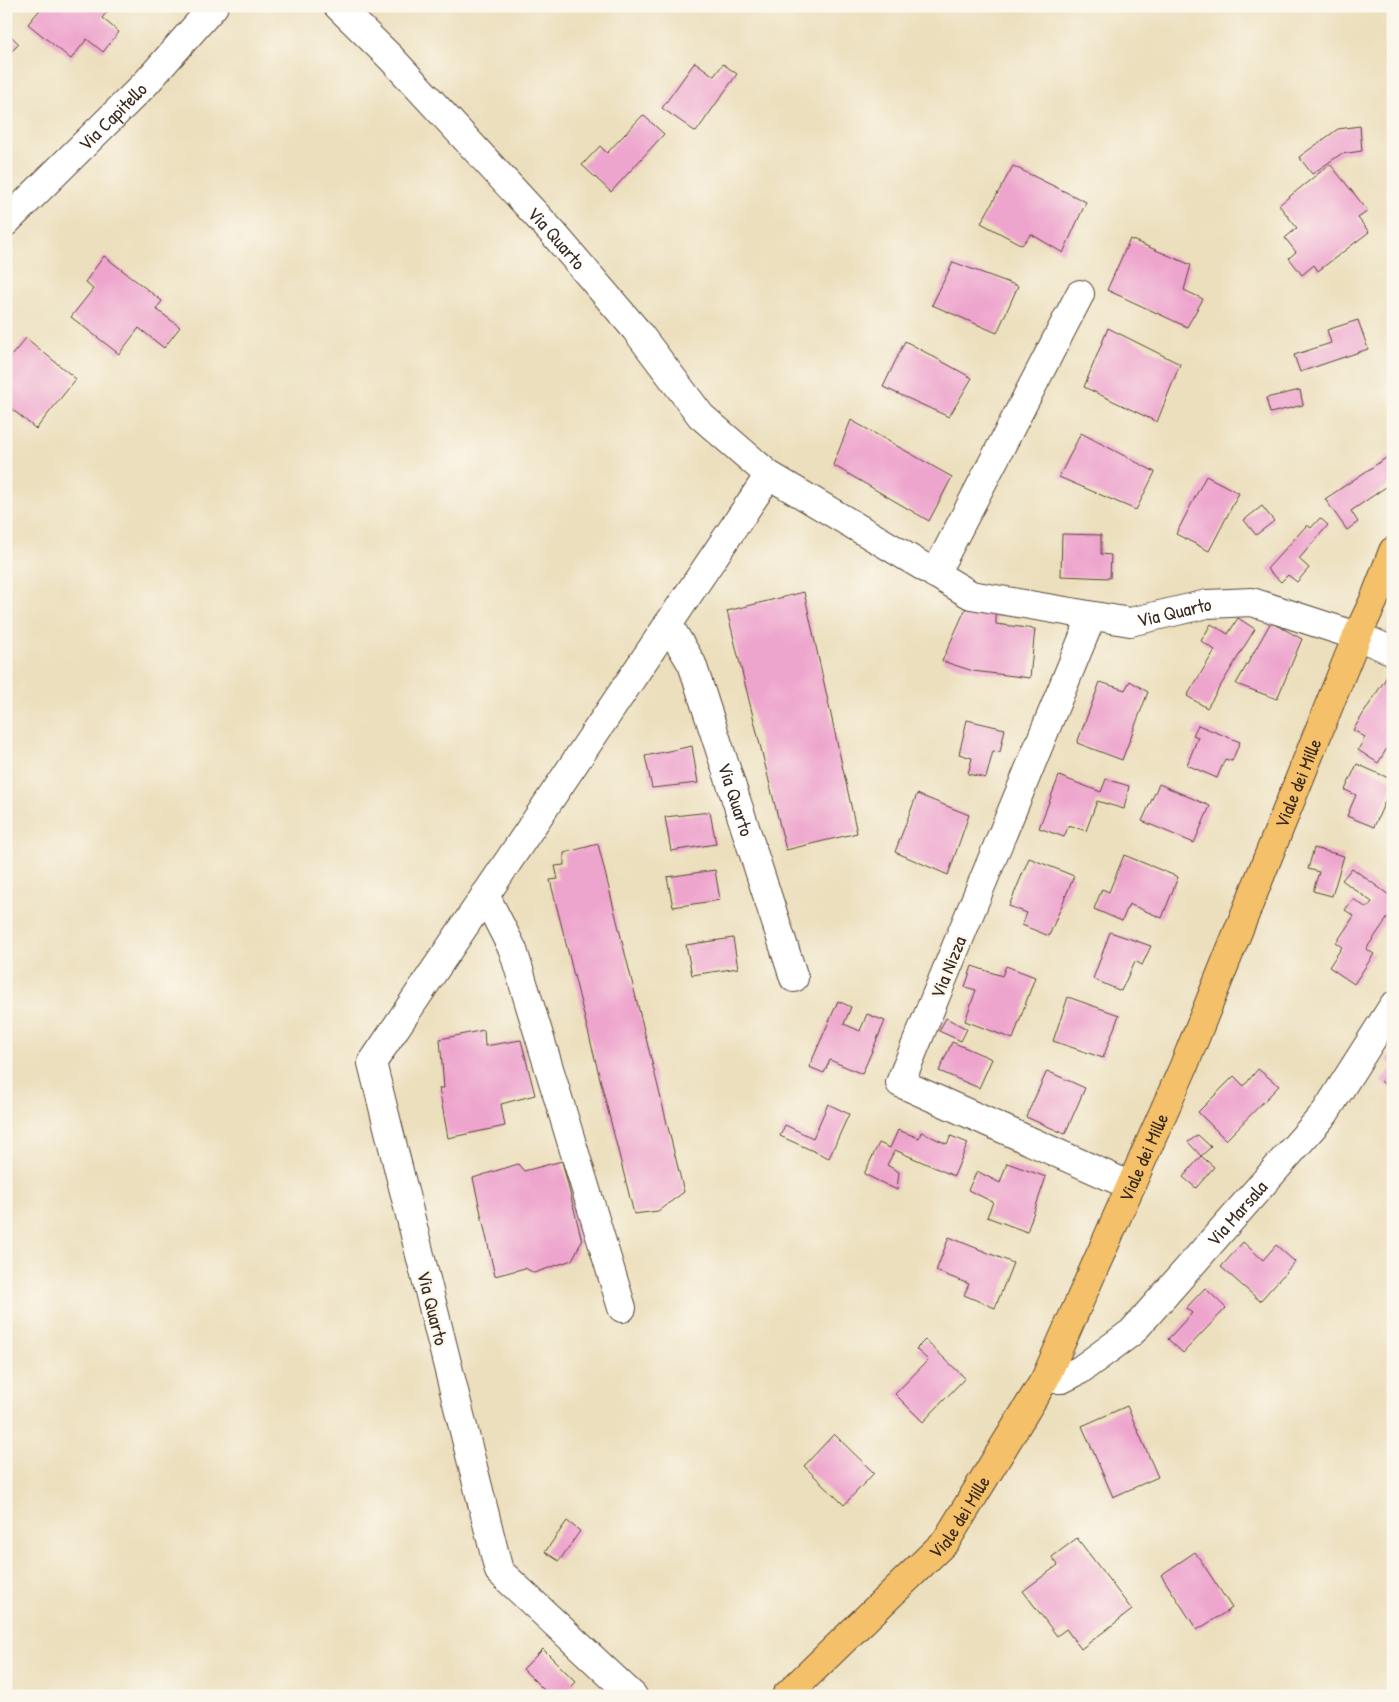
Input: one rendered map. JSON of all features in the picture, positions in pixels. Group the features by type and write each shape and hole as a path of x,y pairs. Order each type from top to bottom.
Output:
{"main road":[{"name":"Viale dei Mille","path":"786,1696 946,1541 1045,1380 1183,1068 1393,551"}],"street":[{"name":"Via Capitello","path":"6,222 146,83 214,6"},
{"name":"Via Quarto","path":"338,6 391,58 553,233 636,330 701,416 768,474 971,595 1130,622 1207,604 1252,602 1357,636 1393,651"},
{"path":"935,574 1080,294"},
{"name":"Via Quarto","path":"633,1696 499,1571 372,1063 768,474"},
{"name":"Via Nizza","path":"1092,616 900,1083 1131,1186"},
{"name":"Via Quarto","path":"668,624 692,664 794,978"},
{"path":"485,895 513,950 622,1308"},
{"name":"Via Marsala","path":"1045,1380 1062,1379 1080,1370 1132,1332 1325,1113 1393,1006"}],"building":[{"path":"43,6 112,6 102,18 119,32 103,52 87,39 71,59 28,24"},
{"path":"6,31 19,44 6,57"},
{"path":"695,62 714,76 723,64 737,74 696,132 662,108"},
{"path":"643,115 664,134 611,192 582,165 600,146 607,153"},
{"path":"1360,126 1362,151 1341,154 1312,174 1299,157 1338,129"},
{"path":"1330,164 1368,211 1358,218 1369,232 1318,271 1314,265 1302,275 1289,258 1296,252 1285,238 1297,228 1279,205"},
{"path":"1013,166 1086,202 1063,253 1031,234 1022,245 981,223"},
{"path":"1130,239 1191,265 1184,290 1203,299 1187,327 1107,290"},
{"path":"104,256 162,301 156,309 180,327 164,348 139,328 119,354 71,317 93,289 85,282"},
{"path":"953,262 1018,286 997,333 932,305"},
{"path":"1358,320 1368,349 1300,372 1294,355 1331,343 1327,330"},
{"path":"1108,328 1180,364 1157,422 1084,387"},
{"path":"26,338 76,379 36,429 6,404 6,362"},
{"path":"905,341 972,378 949,417 883,387"},
{"path":"1300,390 1303,405 1270,413 1266,398"},
{"path":"851,420 952,477 929,521 833,465"},
{"path":"1081,433 1155,472 1136,510 1059,477"},
{"path":"1389,456 1393,460 1393,482 1351,511 1358,522 1347,530 1325,499"},
{"path":"1206,476 1239,493 1209,551 1176,534"},
{"path":"1262,506 1274,521 1256,535 1244,520"},
{"path":"1320,518 1328,525 1299,559 1309,568 1297,582 1288,575 1281,582 1267,569 1307,525 1311,528"},
{"path":"1062,534 1101,535 1101,554 1111,555 1110,578 1061,576"},
{"path":"804,592 857,833 786,850 727,611"},
{"path":"969,601 996,611 996,624 1035,629 1030,678 973,671 942,661"},
{"path":"1238,618 1255,629 1207,708 1187,696 1215,650 1201,641 1211,624 1228,634"},
{"path":"1271,622 1302,639 1277,699 1236,684"},
{"path":"1393,667 1393,741 1378,763 1358,750 1365,737 1353,730"},
{"path":"1130,681 1148,692 1122,760 1077,743 1100,682 1125,690"},
{"path":"967,720 1005,729 1000,752 993,751 986,778 968,774 972,758 959,754"},
{"path":"1198,725 1240,742 1232,761 1225,759 1217,778 1187,765 1198,737 1193,735"},
{"path":"692,746 698,783 652,788 645,756"},
{"path":"1357,764 1393,780 1374,827 1347,816 1356,795 1345,790"},
{"path":"1059,776 1101,792 1106,779 1129,786 1124,809 1097,801 1086,831 1069,825 1064,837 1039,828"},
{"path":"1159,784 1210,806 1194,843 1142,821"},
{"path":"917,794 969,815 948,875 895,852"},
{"path":"710,812 716,844 671,851 665,817"},
{"path":"598,844 684,1192 658,1211 634,1214 550,880 558,879 555,866 564,865 564,853"},
{"path":"1314,848 1344,856 1332,896 1313,891 1319,872 1308,869"},
{"path":"1124,855 1178,877 1162,918 1129,904 1122,921 1094,909 1102,889 1109,892"},
{"path":"1029,858 1074,876 1049,936 1022,925 1027,913 1009,906"},
{"path":"1352,868 1393,898 1393,910 1366,949 1374,954 1354,984 1329,967 1342,947 1336,943 1354,916 1345,910 1353,899 1367,908 1372,902 1342,880"},
{"path":"715,870 720,900 673,907 667,877"},
{"path":"1110,932 1151,946 1142,965 1135,961 1121,991 1093,979"},
{"path":"733,938 738,968 692,975 686,945"},
{"path":"972,966 1002,976 1006,966 1035,977 1013,1039 965,1021 976,990 965,987"},
{"path":"1068,997 1119,1015 1103,1058 1053,1041"},
{"path":"838,1001 851,1007 844,1024 860,1031 867,1014 885,1021 862,1074 830,1060 824,1073 809,1067"},
{"path":"946,1018 967,1029 961,1041 939,1031"},
{"path":"484,1030 485,1046 521,1040 535,1095 501,1104 505,1126 448,1138 439,1088 444,1088 440,1039"},
{"path":"952,1042 992,1059 979,1088 939,1071"},
{"path":"1393,1052 1393,1065 1386,1060"},
{"path":"1393,1067 1393,1091 1381,1081"},
{"path":"1258,1069 1279,1086 1226,1140 1198,1112 1234,1076 1244,1086"},
{"path":"1047,1071 1085,1088 1065,1134 1026,1117"},
{"path":"828,1104 849,1114 829,1158 780,1136 785,1125 813,1138"},
{"path":"898,1130 919,1138 921,1132 947,1144 951,1136 968,1143 954,1176 895,1150 887,1165 899,1172 897,1190 864,1174 879,1143 890,1148"},
{"path":"1198,1135 1211,1147 1201,1156 1188,1142"},
{"path":"1201,1156 1214,1167 1196,1188 1183,1177"},
{"path":"562,1161 582,1241 572,1260 534,1273 525,1268 495,1276 473,1178 518,1164 524,1171"},
{"path":"1007,1163 1046,1177 1027,1232 987,1217 993,1202 968,1190 977,1171 1000,1183"},
{"path":"949,1237 1013,1263 995,1308 964,1295 969,1284 936,1271"},
{"path":"1243,1242 1263,1260 1276,1245 1295,1262 1260,1301 1221,1267"},
{"path":"1205,1288 1226,1308 1183,1353 1168,1339 1192,1313 1186,1308"},
{"path":"925,1340 965,1378 923,1422 895,1394 928,1360 916,1349"},
{"path":"1127,1406 1158,1477 1113,1497 1082,1426"},
{"path":"834,1434 874,1473 844,1505 804,1466"},
{"path":"567,1521 580,1531 559,1561 545,1552"},
{"path":"1077,1538 1132,1610 1081,1649 1066,1629 1057,1636 1023,1591 1058,1565 1052,1557"},
{"path":"1195,1552 1232,1608 1197,1630 1161,1575"},
{"path":"543,1649 576,1682 562,1696 550,1696 523,1669"}]}
